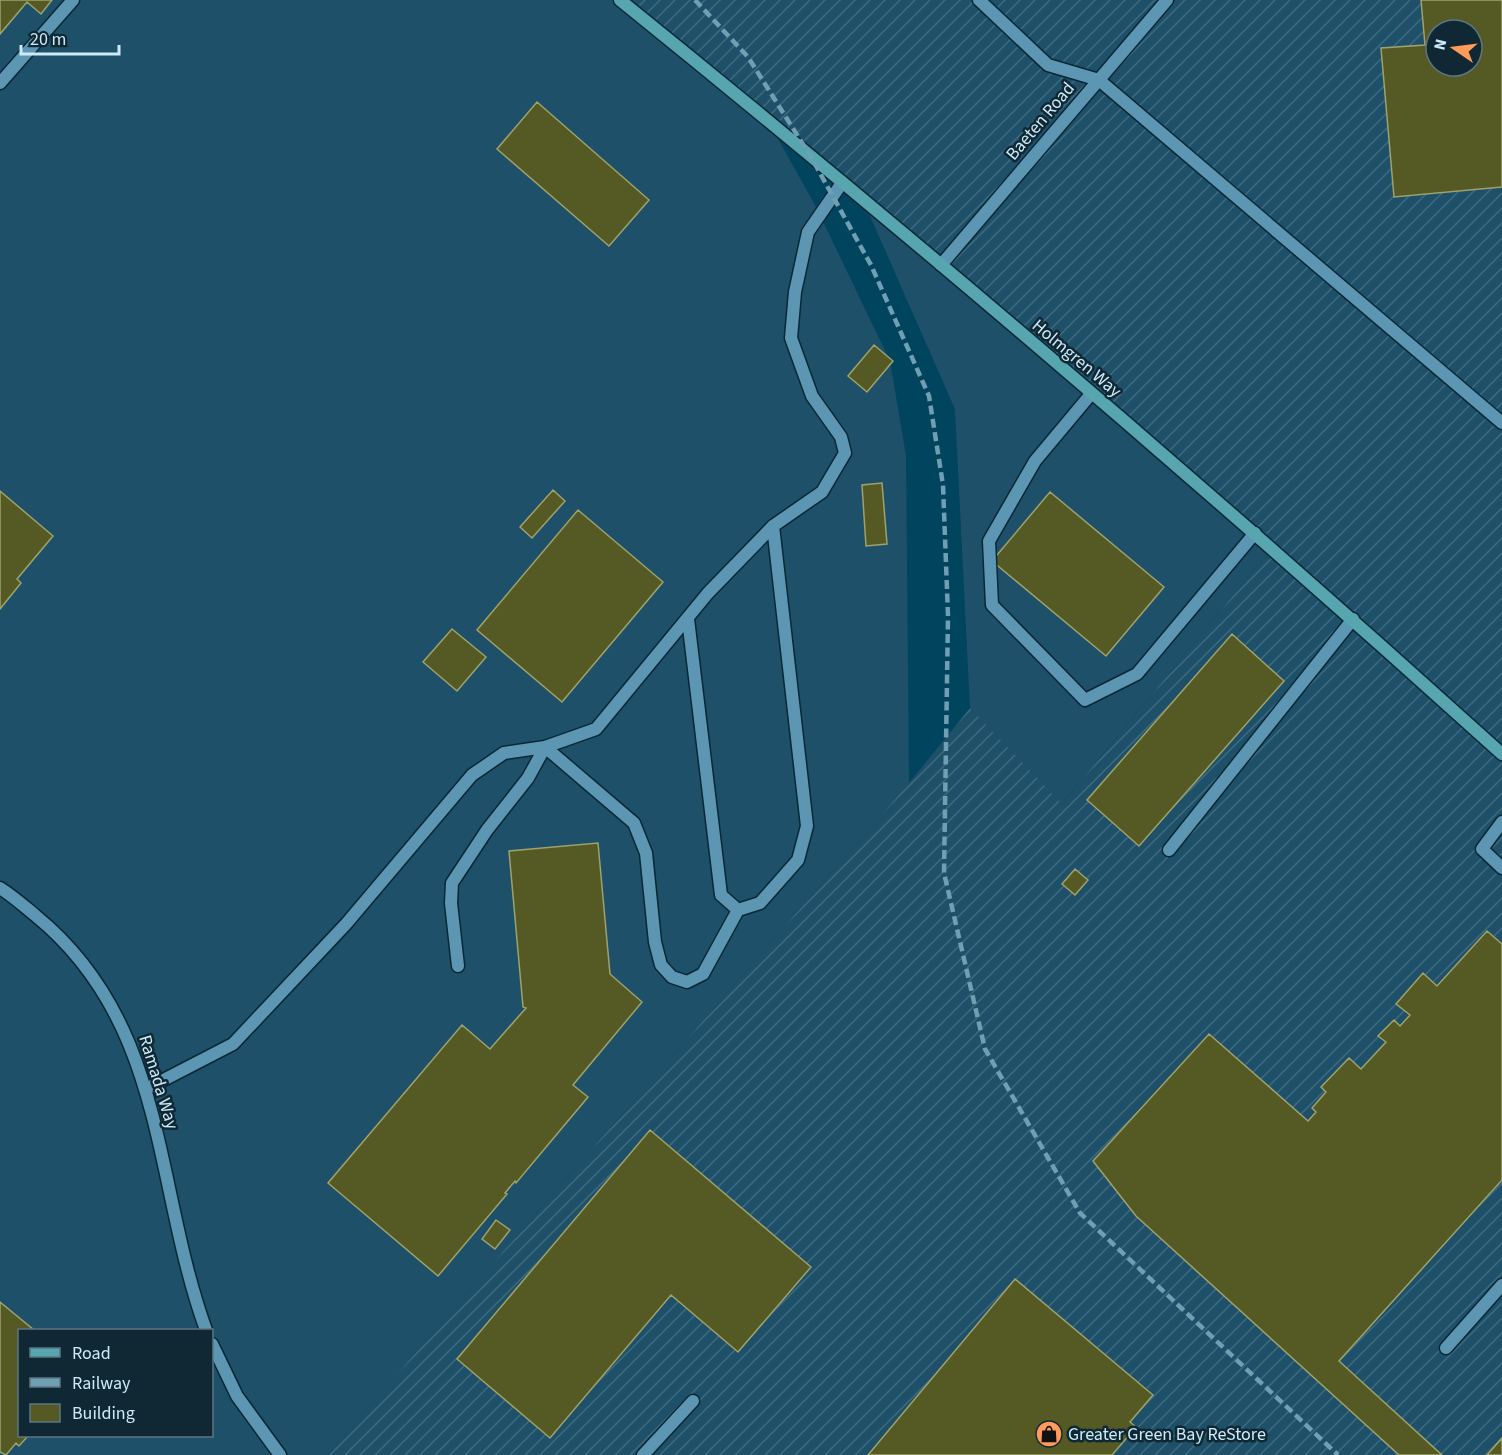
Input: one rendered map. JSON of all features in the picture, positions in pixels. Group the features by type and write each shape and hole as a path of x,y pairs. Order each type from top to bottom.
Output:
{"street":[{"path":"0,83 73,0"},
{"name":"Holmgren Way","path":"620,0 941,266 1255,533 1502,754"},
{"path":"979,0 1048,65 1099,80 1502,423"},
{"name":"Baeten Road","path":"941,266 1167,0"},
{"path":"146,1089 233,1044 346,924 472,775 504,753 545,747 596,729 708,593 773,526 822,492 845,453 841,436 812,396 791,338 795,292 808,232 842,183"},
{"path":"1091,393 1035,461 989,541 992,605 1085,700 1137,674 1255,533"},
{"path":"545,747 634,823 646,853 655,942 661,965 672,977 687,982 703,974 738,910 760,903 798,860 807,826 773,526"},
{"path":"688,619 721,895 738,910"},
{"path":"1169,850 1353,619"},
{"path":"458,966 450,903 452,883 487,830 528,778 545,747"},
{"path":"1502,822 1482,849 1502,868"},
{"name":"Ramada Way","path":"0,888 55,931 87,967 117,1015 138,1061 146,1089 191,1289 206,1329"},
{"path":"1446,1348 1502,1285"},
{"path":"213,1346 237,1396 280,1455"},
{"path":"642,1455 693,1401"}],"shaded area":[{"path":"0,0 620,0 767,119 816,207 890,361 906,456 909,783 327,1455 0,1455"},
{"path":"620,0 1502,0 1502,1455 327,1455 909,783 970,708 1062,804 1272,548"},
{"path":"863,200 1272,548 1061,805 970,708 955,409"}],"building":[{"path":"0,0 52,0 41,14 27,2 0,34"},
{"path":"1421,0 1502,0 1502,187 1394,197 1381,48 1424,45 1424,78 1484,78 1484,18 1424,18 1424,34"},
{"path":"537,102 649,200 609,246 497,149"},
{"path":"874,345 893,361 867,392 848,376"},
{"path":"882,483 887,544 866,546 862,485"},
{"path":"553,490 565,501 532,538 520,527"},
{"path":"0,491 53,536 17,579 21,583 0,609"},
{"path":"1050,492 1164,587 1106,656 992,561"},
{"path":"578,510 663,582 562,702 477,630"},
{"path":"452,629 486,657 457,691 423,662"},
{"path":"1232,634 1284,681 1139,846 1087,800"},
{"path":"598,843 610,974 642,1002 573,1085 588,1097 516,1183 515,1181 505,1193 507,1194 438,1276 328,1183 462,1025 490,1049 526,1008 523,1007 509,851"},
{"path":"1075,869 1088,880 1075,895 1062,884"},
{"path":"1487,931 1502,944 1502,1180 1339,1361 1442,1455 1399,1455 1136,1216 1093,1161 1209,1034 1308,1121 1316,1112 1312,1108 1326,1092 1321,1087 1349,1058 1361,1069 1386,1042 1378,1036 1394,1020 1400,1026 1410,1015 1396,1004 1423,973 1437,986"},
{"path":"650,1130 811,1267 738,1352 671,1295 550,1438 457,1359"},
{"path":"496,1220 510,1230 495,1249 482,1239"},
{"path":"1015,1279 1153,1395 1130,1422 1136,1427 1112,1455 868,1455"},
{"path":"0,1302 33,1329 18,1329 18,1437 27,1437 19,1446 16,1443 6,1455 0,1452"},
{"path":"1502,1438 1502,1455 1487,1455"}],"railway":[{"path":"695,0 748,57 811,157 871,265 929,396 943,485 948,616 944,873 985,1049 1080,1213 1338,1455"}],"place":[{"name":"Greater Green Bay ReStore","path":"1049,1434"}]}
